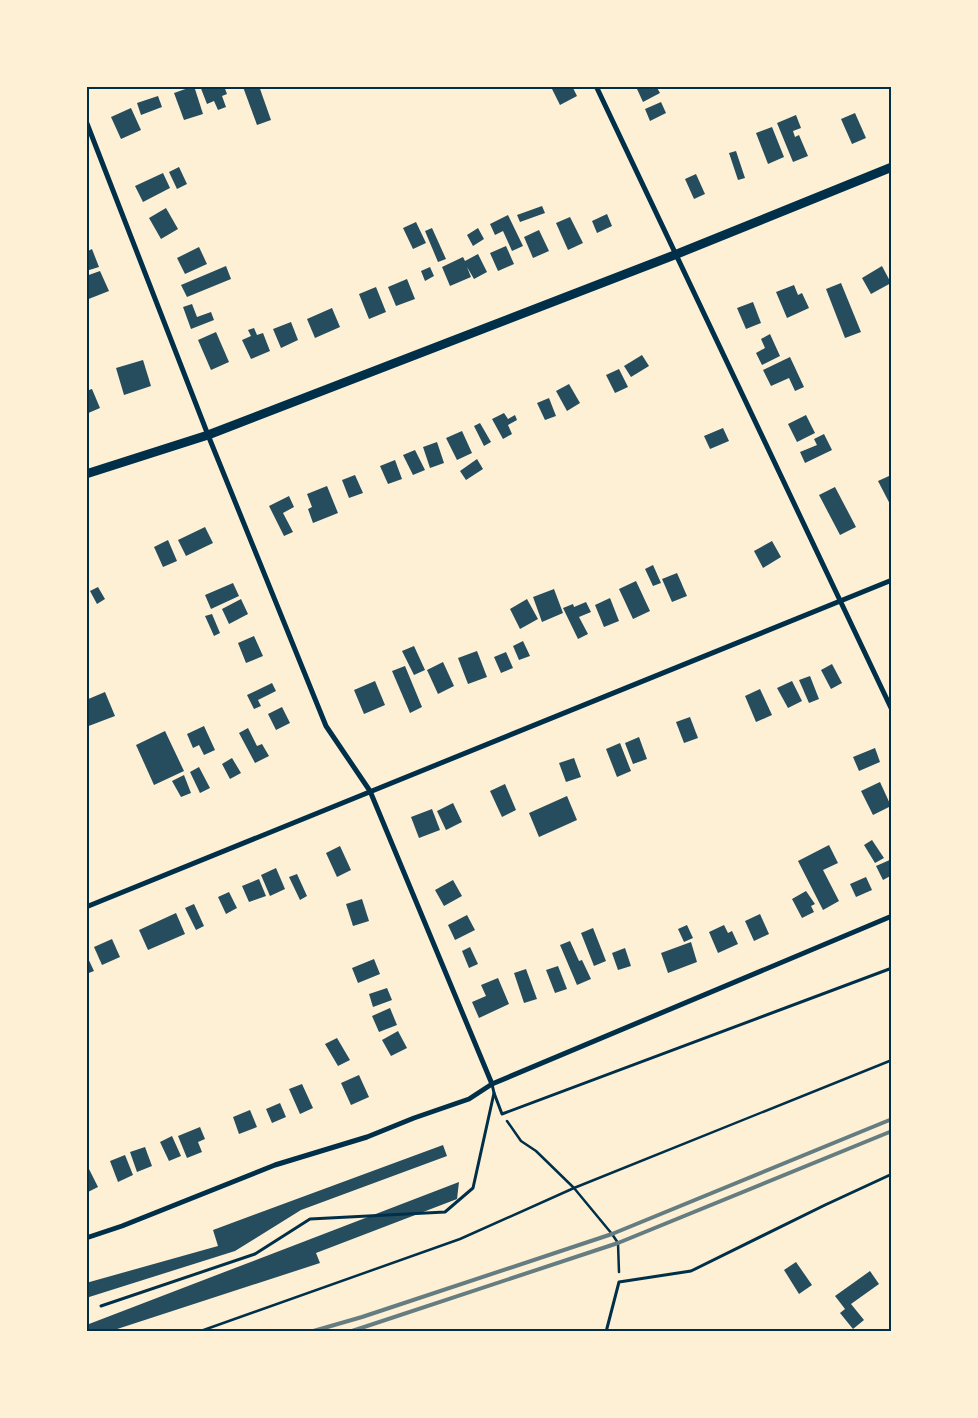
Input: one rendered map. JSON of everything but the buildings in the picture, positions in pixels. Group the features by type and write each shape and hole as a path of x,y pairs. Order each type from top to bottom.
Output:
{"street":[{"path":"596,86 892,710"},
{"path":"86,121 208,435 326,726 370,790 492,1084"},
{"path":"86,474 208,435 677,254 892,167"},
{"path":"86,907 370,790 892,580"},
{"path":"86,1238 122,1226 275,1166 367,1137 469,1099 492,1084 892,916"}],"lane":[{"path":"492,1084 502,1114 892,968"},
{"path":"101,1306 255,1254 310,1219 445,1212 473,1188 494,1093"},
{"path":"606,1332 619,1282 691,1271 892,1174"}],"path":[{"path":"198,1332 460,1239 574,1188 892,1060"},
{"path":"502,1114 521,1141 536,1151 574,1188 618,1243 619,1282"}],"railway":[{"path":"310,1332 362,1317 612,1234 892,1119"},
{"path":"349,1332 618,1243 892,1131"}]}
